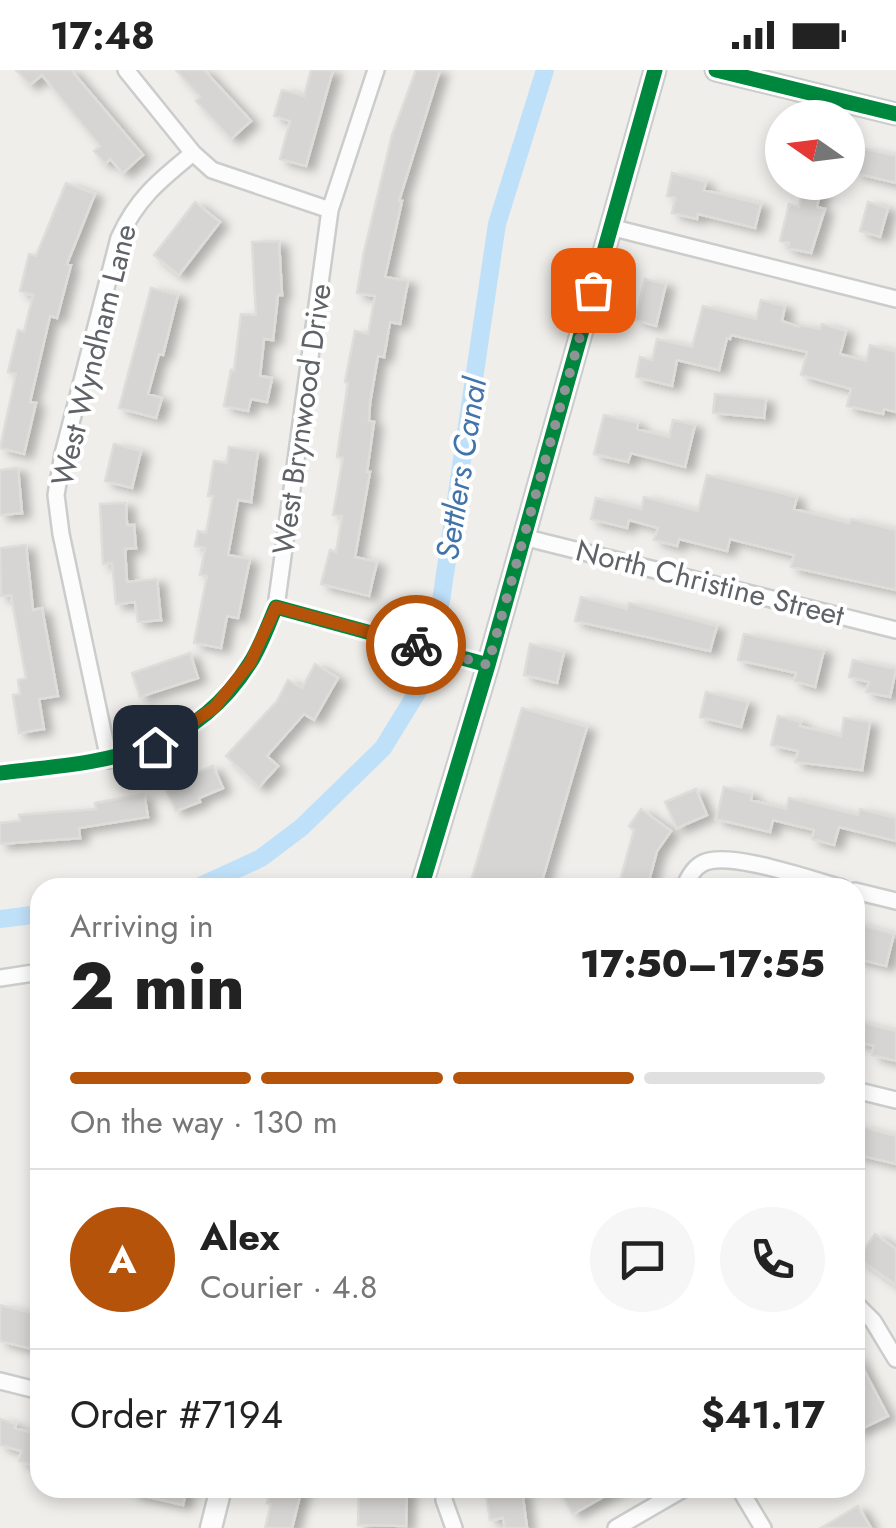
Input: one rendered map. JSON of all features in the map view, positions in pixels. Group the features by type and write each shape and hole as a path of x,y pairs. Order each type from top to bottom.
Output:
{"street":[{"path":"126,70 193,153 212,170 330,210"},
{"name":"West Brynwood Drive","path":"0,774 109,760 155,747 214,708 250,663 276,607 330,210 376,70"},
{"path":"424,878 655,70"},
{"path":"716,70 896,114"},
{"name":"West Wyndham Lane","path":"109,760 56,495 62,454 119,238 131,211 151,188 193,153"},
{"path":"610,227 896,299"},
{"name":"North Christine Street","path":"523,537 896,630"},
{"path":"276,607 488,665"},
{"path":"689,878 702,863 726,859 802,878"},
{"path":"865,893 896,901"},
{"path":"0,978 30,974"},
{"path":"865,1092 896,1100"},
{"path":"865,1313 896,1359"},
{"path":"0,1381 30,1389"},
{"path":"211,1528 218,1498"},
{"path":"444,1498 454,1528"},
{"path":"616,1528 668,1498"},
{"path":"745,1498 763,1528"}],"building":[{"path":"16,70 71,70 143,155 123,173 110,159 105,164 94,151 100,146 42,75 30,85"},
{"path":"176,70 204,70 251,121 231,139 196,101 200,97"},
{"path":"311,70 333,70 306,166 280,159 290,121 274,116 282,90 304,96"},
{"path":"416,70 440,70 399,201 385,277 408,281 400,324 390,322 384,357 378,356 370,403 369,421 374,422 370,472 355,557 377,562 369,596 321,584 330,550 336,552 342,516 333,515 343,458 337,457 348,383 345,382 355,331 368,334 375,296 357,293 364,252 392,135"},
{"path":"865,149 896,156 896,183 865,175"},
{"path":"672,173 706,182 704,190 761,204 755,228 698,214 697,219 672,213 675,198 667,196"},
{"path":"66,183 95,194 67,264 71,265 57,318 50,316 30,402 36,403 24,454 0,448 16,374 8,372 18,330 24,332 33,295 20,291 29,254 36,256"},
{"path":"801,200 819,200 817,207 825,209 811,253 787,248 789,243 780,241 789,204 799,207"},
{"path":"195,202 220,222 179,275 154,255"},
{"path":"868,202 888,208 880,237 860,231"},
{"path":"279,241 282,295 278,295 273,340 264,339 260,376 272,378 267,402 251,399 248,411 224,406 231,370 234,371 241,314 256,315 252,242"},
{"path":"645,279 666,284 656,326 635,320"},
{"path":"151,288 178,295 163,355 159,354 148,394 162,398 156,418 119,408"},
{"path":"761,300 785,306 782,321 799,327 820,329 822,324 846,331 840,354 866,361 870,345 896,352 896,412 884,409 883,414 847,406 851,389 801,375 807,352 731,335 719,370 677,360 672,386 636,377 640,357 652,360 657,339 692,347 703,306 756,319"},
{"path":"715,394 766,399 764,418 713,413"},
{"path":"604,415 638,423 637,429 669,437 673,420 695,425 685,467 631,453 628,462 594,454"},
{"path":"114,444 141,451 132,488 105,481"},
{"path":"229,447 258,451 251,502 238,500 228,555 250,559 238,618 227,616 221,648 194,643 207,576 200,575 205,548 195,546 198,531 206,533 214,461 227,463"},
{"path":"18,468 22,513 0,515 0,470"},
{"path":"707,475 797,497 794,509 896,530 896,590 791,567 794,555 730,539 727,551 679,539 677,546 654,540 658,528 629,520 627,528 591,519 596,498 641,509 644,497 698,511"},
{"path":"126,503 127,525 134,525 136,548 125,549 127,582 157,579 161,620 138,622 135,602 116,604 112,563 103,564 100,504"},
{"path":"26,545 33,610 42,608 58,696 39,699 44,729 19,733 13,695 20,694 18,680 26,678 11,595 1,596 0,548"},
{"path":"581,597 627,609 629,603 717,626 710,651 575,621"},
{"path":"744,634 824,650 815,687 794,681 796,673 738,660"},
{"path":"530,644 564,652 557,683 524,675"},
{"path":"190,653 198,678 140,697 132,673"},
{"path":"853,660 896,669 890,697 866,692 869,682 849,677"},
{"path":"315,664 338,678 314,720 304,714 267,756 278,766 259,787 226,756 277,701 288,680 302,688"},
{"path":"706,692 748,702 741,727 700,717"},
{"path":"522,708 587,727 543,878 472,878"},
{"path":"778,716 841,736 844,718 870,722 862,770 795,762 798,751 771,745"},
{"path":"213,766 223,788 176,811 165,787"},
{"path":"724,787 752,794 751,800 786,809 789,798 858,815 860,809 896,818 896,841 839,827 834,845 812,839 814,830 773,820 770,832 716,819"},
{"path":"696,789 707,815 677,828 665,802"},
{"path":"144,794 148,817 79,828 80,838 0,844 0,823 20,821 19,815 96,809 95,803"},
{"path":"641,809 671,831 657,851 650,878 621,878 634,830 629,826"},
{"path":"865,926 894,934 886,966 865,961"},
{"path":"865,1023 896,1031 896,1061 872,1055 874,1046 865,1044"},
{"path":"865,1128 896,1136 896,1164 865,1156"},
{"path":"875,1234 896,1249 896,1285 865,1263 865,1248"},
{"path":"0,1305 30,1312 30,1348 0,1341"},
{"path":"865,1372 888,1416 865,1427"},
{"path":"0,1419 30,1432 30,1464 19,1461 21,1451 0,1445"},
{"path":"153,1498 185,1498 183,1505"},
{"path":"268,1498 300,1498 292,1528 265,1528 271,1504 267,1503"},
{"path":"359,1498 407,1498 406,1526 358,1525"},
{"path":"486,1498 523,1498 527,1528 505,1528 503,1518 490,1520"},
{"path":"564,1498 601,1498 573,1514"},
{"path":"858,1506 871,1528 821,1528"}],"waterway":[{"name":"Settlers Canal","path":"218,878 261,858 302,827 383,748 418,691 441,601 497,224 545,70"},
{"name":"Settlers Canal","path":"0,919 30,915"}],"cycle path":[{"path":"424,878 655,70"},
{"path":"716,70 896,114"},
{"path":"0,773 108,758 171,737 200,719 226,695 254,656 276,607 488,665"}],"way so far":[{"path":"416,645 488,665 593,290"}],"route":[{"path":"155,747 214,708 250,663 276,607 416,645"}]}
